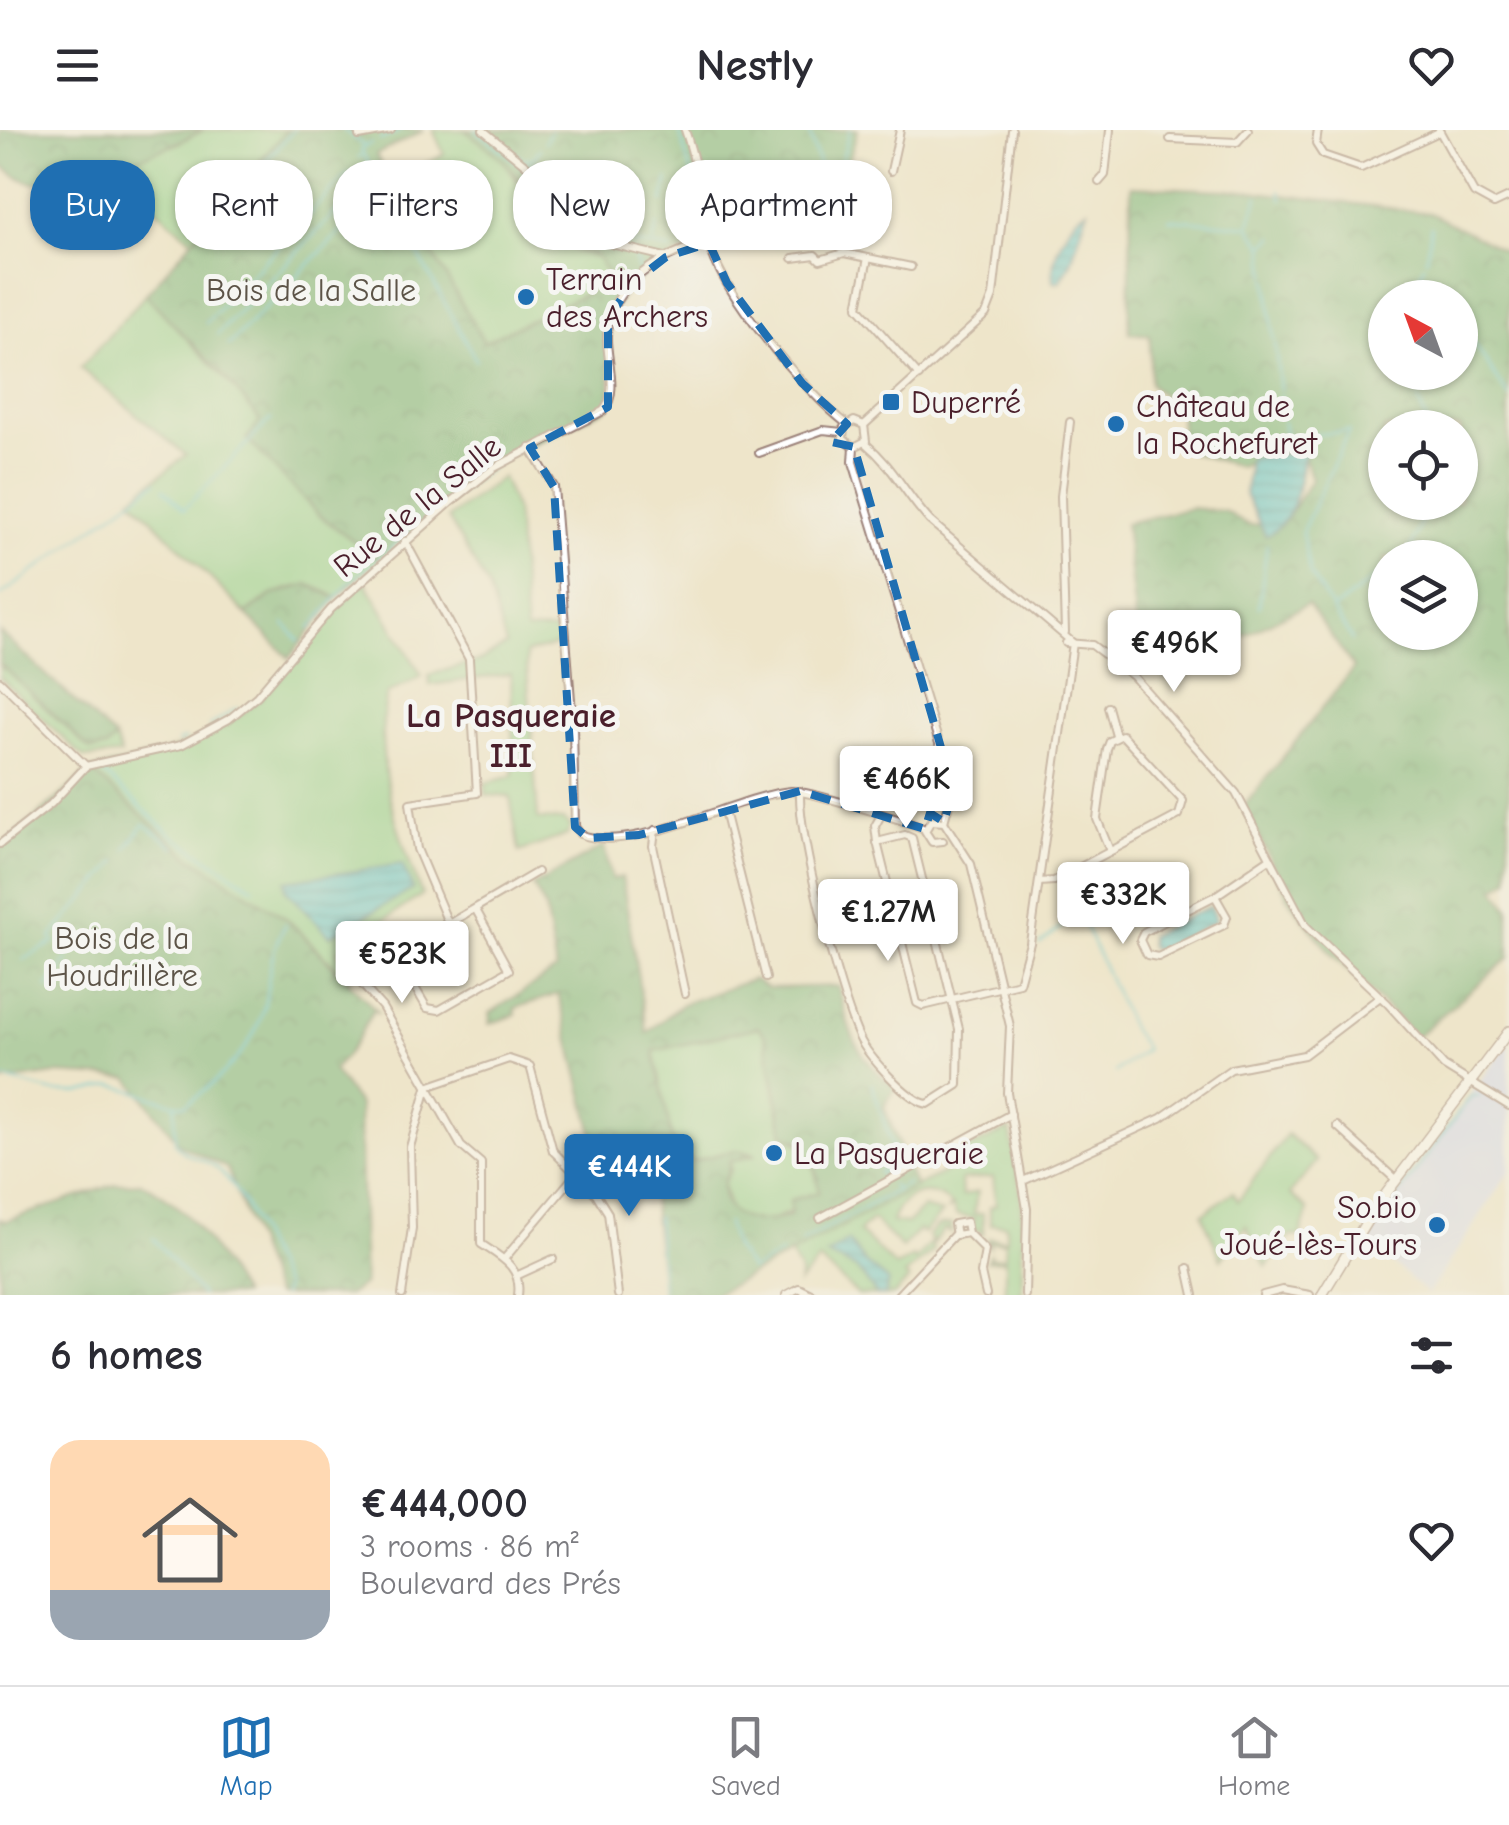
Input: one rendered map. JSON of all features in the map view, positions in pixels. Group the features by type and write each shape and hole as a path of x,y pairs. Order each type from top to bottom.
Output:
{"main road":[{"path":"1322,1295 1396,1180 1509,1031"}],"street":[{"path":"359,136 391,130"},
{"path":"483,130 532,172 564,230 666,257"},
{"path":"684,130 691,160"},
{"path":"892,166 900,130"},
{"path":"864,425 978,323 990,304 1012,130"},
{"path":"1099,182 1105,175 1110,130"},
{"path":"1170,138 1237,142 1248,130"},
{"path":"1318,130 1316,144 1320,152 1362,168 1439,131 1474,194 1494,204 1509,197"},
{"name":"Rue de la Salle","path":"86,766 181,745 229,718 257,696 331,608 494,468 608,407 612,395 608,320 630,286 666,257 689,250"},
{"path":"712,250 736,296 802,383 844,428 845,443 854,448"},
{"path":"793,258 816,255 820,260 844,254 911,266"},
{"path":"868,258 858,308 919,376"},
{"path":"759,453 856,421 864,425"},
{"path":"880,817 877,842 917,1003 952,1000 1016,984 1024,975 1070,663 1063,617 1061,496 1070,422"},
{"path":"864,425 865,443 895,470 910,498 930,521 1069,642 1103,651 1132,676 1236,794 1306,926 1380,997 1432,1055 1509,1106"},
{"path":"854,448 865,443"},
{"path":"530,448 554,487 573,725 575,827 588,838 644,834 764,797 800,791 925,829 932,842 944,840 968,858"},
{"path":"854,448 853,462 883,568 953,789 944,822 968,858 1010,1026 1007,1085 1023,1180 1026,1295"},
{"path":"406,541 470,659 477,793 410,803 417,849 449,925"},
{"path":"1056,628 1063,617"},
{"path":"1056,628 1066,632"},
{"path":"0,681 86,766 51,804 0,844"},
{"path":"1108,707 1116,736"},
{"path":"1039,882 1054,882 1178,815 1183,801 1128,739 1116,736"},
{"path":"1110,851 1097,819 1107,749 1116,736"},
{"path":"800,791 799,807 851,1018 871,1058 926,1104 958,1086 959,1034 912,838 905,835 877,842"},
{"path":"724,811 766,978"},
{"path":"925,829 933,820 944,822"},
{"path":"655,830 654,846 685,994"},
{"path":"944,840 948,831"},
{"path":"644,834 654,846"},
{"path":"1215,896 1227,917 1224,925 1158,957 1147,955 1140,940 1144,932 1215,896 1268,860"},
{"path":"518,1295 516,1276 504,1258 481,1244 481,1163 461,1146 382,1006 356,978 537,872"},
{"path":"396,955 430,1010 509,970 476,910"},
{"path":"1023,1180 1162,1118 1231,1069 1304,1055 1380,997"},
{"path":"427,1087 509,1060 527,1064 536,1078 553,1151 596,1194 608,1212 618,1295"},
{"path":"402,1295 412,1228 410,1147 427,1087"},
{"path":"820,1218 1011,1114"},
{"path":"1337,1126 1396,1180"},
{"path":"504,1258 574,1175"},
{"path":"955,1234 954,1225 961,1220 968,1224 968,1233 986,1252 980,1273 986,1295"},
{"path":"904,1293 955,1234 968,1233"},
{"path":"516,1276 554,1259"},
{"path":"1188,1268 1194,1295"},
{"path":"786,1295 799,1288 812,1295"},
{"path":"1264,1295 1282,1290 1310,1295"}],"highlighted area":[{"path":"709,243 727,283 802,383 847,424 831,442 854,447 953,789 944,822 930,813 925,829 800,791 639,835 588,838 575,827 554,487 530,448 608,407 608,320 630,285 666,257"}],"shaded area":[{"path":"1509,1042 1509,1172 1428,1294 1363,1238"}],"green space":[{"path":"0,130 204,130 132,160 30,160 30,182 0,164"},
{"path":"204,130 287,130 261,160 175,160 175,225 155,208 155,160 128,160"},
{"name":"Bois de la Salle","path":"287,130 425,130 376,155 379,160 333,160 333,250 431,250 484,342 611,281 598,258 578,250 645,250 645,160 513,160 513,171 464,130 858,130 849,160 665,160 665,250 689,250 647,272 624,292 610,316 608,407 497,460 378,559 319,515 247,439 260,421 146,294 184,250 313,250 313,160 261,160"},
{"path":"433,130 465,130 483,139 513,174 513,250 574,250 598,258 611,281 484,343 429,250 493,250 493,160 432,160 444,154"},
{"path":"1131,186 1250,191 1430,213 1509,253 1509,879 1496,888 1509,908 1509,958 1416,1037 1331,954 1290,901 1244,806 1354,668 1308,604 1165,675 1138,647 1125,523 1192,508 1224,511 1249,525 1283,523 1312,479 1306,461 1293,450 1271,452 1240,467 1182,450 1180,412 1150,384 1150,335 1129,333"},
{"path":"146,294 261,422 247,438 319,515 378,559 337,598 313,587 290,588 246,614 131,498 186,455 80,368"},
{"path":"502,477 516,512 526,631 556,630 559,645 526,653 538,819 563,820 571,826 567,835 519,852 510,797 486,795 485,783 513,776 511,674 430,685 429,675 481,660 506,645 488,587 448,518"},
{"path":"365,581 422,676 387,694 383,745 396,821 422,895 338,951 351,982 287,919 189,856 90,770 179,747 239,716 271,687"},
{"path":"308,584 337,598 289,658 246,614 272,595"},
{"path":"0,632 115,738 106,748 90,750 0,664"},
{"path":"0,664 90,750 106,748 115,738 121,755 84,758 0,678"},
{"name":"Bois de la Houdrillère","path":"90,770 189,856 287,919 379,1013 373,1010 352,1048 333,1070 359,1105 364,1284 348,1295 275,1295 227,1168 180,1145 129,1078 55,1074 0,1082 0,848"},
{"path":"604,846 612,879 622,877 647,1033 682,1004 754,979 767,988 838,986 862,1054 895,1088 884,1107 916,1187 713,1295 663,1295 646,1144 598,1154 558,994 515,1008 516,1015 489,1024 490,1013 556,970 545,908 533,886","holes":["758,1027 765,1036 784,1135 801,1141 805,1157 814,1160 819,1192 790,1200 791,1215 757,1221 729,1208 723,1185 729,1162 755,1154 735,1150 692,1161 672,1139 654,1051"]},
{"path":"759,1027 765,1035 783,1135 806,1151 820,1192 778,1217 753,1223 733,1214 723,1184 731,1169 729,1162 754,1155 735,1150 692,1161 671,1139 654,1051"},
{"path":"1010,1129 1022,1198 1022,1295 988,1295 989,1289 989,1294 1005,1294 1005,1260 987,1261 990,1253 990,1258 1005,1257 1005,1242 990,1242 990,1247 987,1244 989,1238 1006,1240 1006,1225 990,1224 990,1207 996,1205 993,1177 961,1180 962,1196 977,1192 974,1214 983,1214 983,1235 977,1230 972,1233 975,1219 956,1215 953,1206 948,1210 951,1205 943,1198 925,1193 902,1204 892,1222 907,1224 923,1208 942,1213 924,1233 919,1230 902,1248 872,1219 859,1232 896,1267 912,1257 915,1260 932,1241 928,1236 939,1225 951,1224 951,1233 945,1229 931,1245 933,1251 905,1275 909,1279 894,1295 858,1295 819,1260 799,1283 800,1272 790,1253 961,1163 967,1149"},
{"path":"1287,1134 1317,1161 1290,1194 1308,1210 1300,1236 1291,1236 1266,1267 1246,1226 1221,1259 1202,1214 1233,1192 1238,1201"},
{"path":"141,1183 187,1216 242,1295 0,1295 0,1219 5,1221 116,1184"}],"water":[{"path":"1088,209 1070,265 1060,282 1054,282 1054,262 1062,240 1074,221"},
{"path":"1304,452 1290,511 1266,536 1245,495 1249,458"},
{"path":"402,864 413,889 330,936 286,890 286,881"},
{"path":"1210,906 1216,921 1156,951 1150,947 1149,936"},
{"path":"848,1241 865,1263 889,1282 885,1295 877,1295 857,1269 827,1255"}],"waterway":[{"path":"266,160 294,130"},
{"path":"344,130 365,147"},
{"path":"380,140 401,130"},
{"path":"476,130 522,166 558,232 566,239 639,254"},
{"path":"679,130 687,160"},
{"path":"808,130 818,160"},
{"path":"842,160 850,130"},
{"path":"545,142 551,131"},
{"path":"363,154 361,149 371,143"},
{"path":"527,158 533,159 540,149"},
{"path":"512,150 524,160"},
{"path":"359,157 363,154 476,360"},
{"path":"206,323 333,189"},
{"path":"1280,191 1282,199"},
{"path":"663,202 665,193"},
{"path":"1250,224 1258,197"},
{"path":"218,334 333,215"},
{"path":"1169,219 1249,226 1264,246"},
{"path":"653,243 657,225"},
{"path":"1426,259 1431,227"},
{"path":"1267,275 1264,246 1274,237"},
{"path":"229,345 333,240"},
{"path":"645,245 665,249"},
{"path":"634,255 639,271"},
{"path":"1418,280 1424,265"},
{"path":"1267,279 1274,340"},
{"path":"1275,344 1280,389"},
{"path":"1478,350 1509,397"},
{"path":"1415,390 1416,395"},
{"path":"1280,394 1282,412"},
{"path":"1418,400 1422,410"},
{"path":"164,489 184,509 271,419"},
{"path":"1279,445 1279,439 1285,438 1283,422"},
{"path":"1285,438 1349,431 1302,532 1310,574 1352,640"},
{"path":"1237,444 1279,439"},
{"path":"310,629 350,582 506,455"},
{"path":"0,596 156,482"},
{"path":"1414,540 1422,520"},
{"path":"1259,607 1267,545"},
{"path":"1334,608 1368,583"},
{"path":"285,624 299,641"},
{"path":"210,726 237,708"},
{"path":"178,742 185,739"},
{"path":"100,770 173,836 254,888"},
{"path":"126,849 144,824 175,847"},
{"path":"23,960 54,942 51,937 117,861"},
{"path":"1040,944 1077,915 1087,930 1132,1030 1146,1049 1115,1072"},
{"path":"175,1104 185,1105 198,1095 247,1045 262,1014 274,950 286,924"},
{"path":"47,988 68,959"},
{"path":"0,1078 54,1092 78,1093 113,1085 175,1104 175,1143 185,1153 214,1166 231,1184 285,1287 282,1295"},
{"path":"872,1084 897,1162 879,1172 883,1177"},
{"path":"1372,1230 1471,1096 1480,1096"},
{"path":"897,1190 908,1183"},
{"path":"801,1242 897,1190 891,1185"},
{"path":"657,1217 662,1295"},
{"path":"727,1223 734,1247 751,1270 782,1253"},
{"path":"153,1238 201,1295"}],"place":[{"name":"Terrain des Archers","path":"526,297"},
{"name":"Duperré","path":"891,402"},
{"name":"Château de la Rochefuret","path":"1116,424"},
{"name":"La Pasqueraie","path":"774,1153"},
{"name":"So.bio Joué-lès-Tours","path":"1437,1225"}],"district":[{"name":"La Pasqueraie III","path":"511,735"}]}
